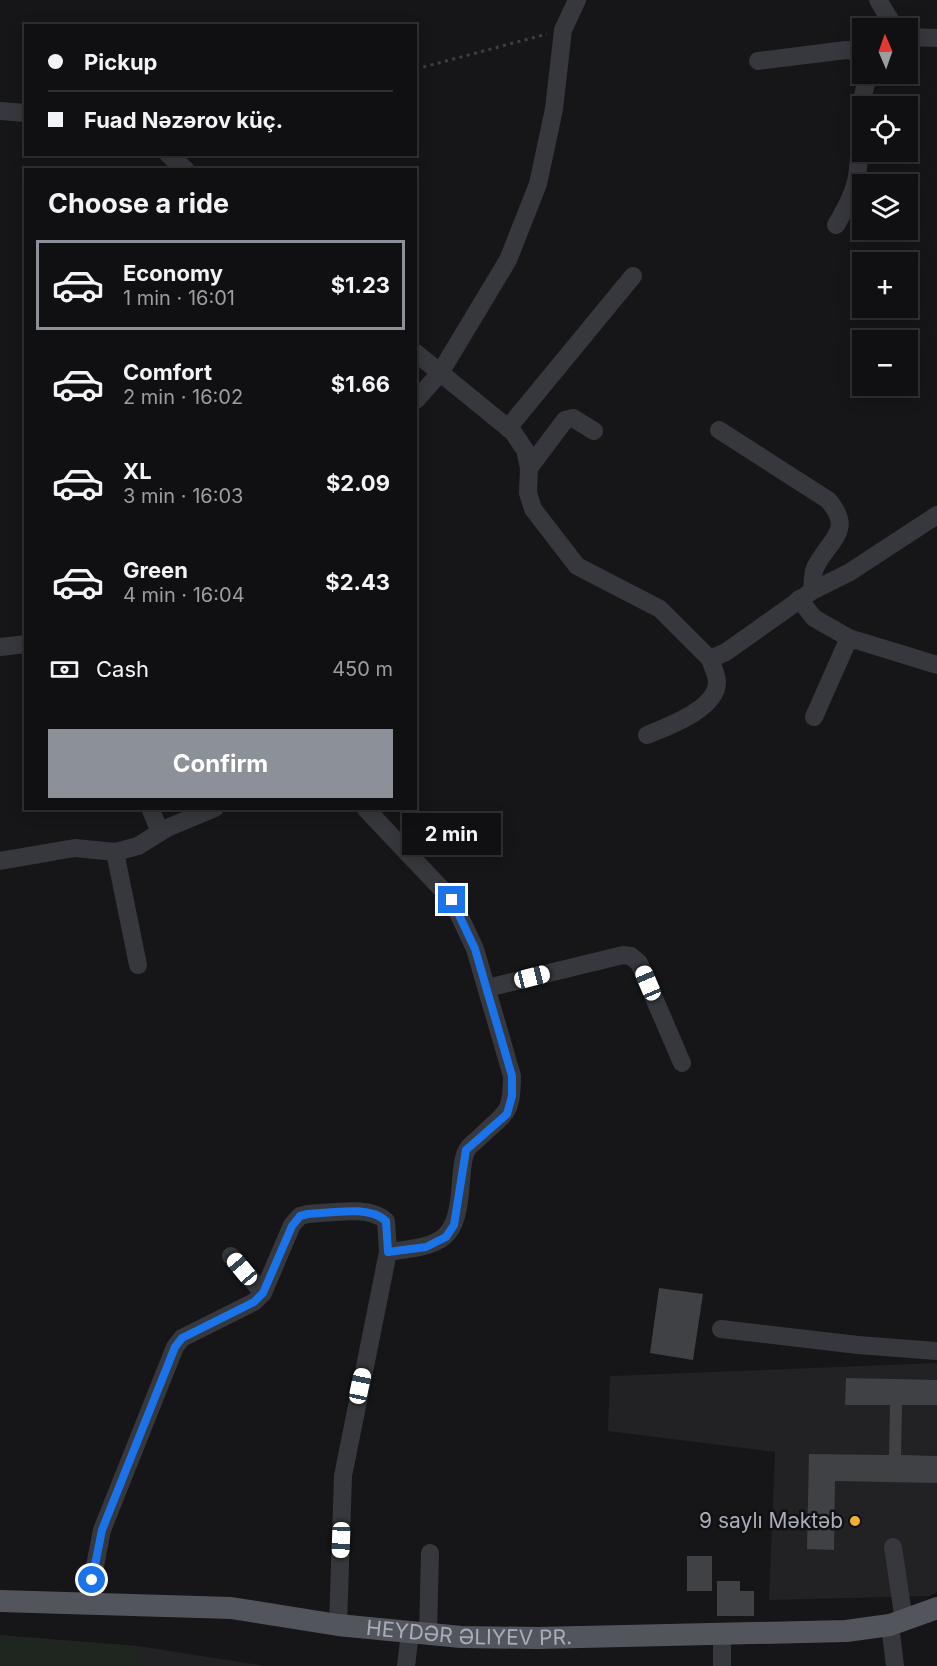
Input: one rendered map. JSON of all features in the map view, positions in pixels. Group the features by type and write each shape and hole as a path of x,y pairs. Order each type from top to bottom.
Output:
{"main road":[{"name":"HEYDƏR ƏLIYEV PR.","path":"0,1601 231,1608 338,1625 419,1634 538,1638 846,1631 897,1623 937,1608"}],"street":[{"path":"417,399 440,373 508,260 538,184 554,109 563,30 577,0"},
{"path":"878,0 889,18"},
{"path":"918,37 937,38"},
{"path":"758,61 852,51"},
{"path":"836,225 848,204 857,179 866,84"},
{"path":"0,111 24,113"},
{"path":"170,156 184,168"},
{"path":"508,428 633,276"},
{"path":"417,354 508,428 525,450 529,468 528,493 533,509 576,566 660,609 710,659 717,682 714,693 699,710 676,724 647,735"},
{"path":"529,468 565,420 573,418 594,431"},
{"path":"719,430 828,500 838,511 842,522 838,534 814,571 806,595 814,618 849,638 937,665"},
{"path":"710,659 726,652 806,595 850,572 937,515"},
{"path":"814,717 849,638"},
{"path":"0,647 24,644"},
{"path":"151,810 160,832"},
{"path":"0,861 75,848 115,852 138,846 160,832 210,810"},
{"path":"366,810 376,823 433,877 452,900 475,949 512,1076 512,1096 507,1114 466,1150 462,1166 459,1207 454,1225 446,1237 426,1247 388,1252"},
{"path":"115,852 138,965"},
{"path":"487,988 623,955 631,957 639,963 681,1063"},
{"path":"88,1602 102,1530 175,1347 182,1338 254,1302 263,1293 292,1226 300,1216 369,1212 380,1215 386,1221 388,1252 350,1431 343,1476 338,1625"},
{"path":"231,1256 263,1293"},
{"path":"721,1329 858,1345 937,1351"},
{"path":"893,1547 897,1623 895,1666"},
{"path":"406,1666 419,1634 430,1553"},
{"path":"722,1634 722,1666"}],"path":[{"path":"417,69 563,30"}],"shaded area":[{"name":"9 saylı Məktəb","path":"937,1363 937,1592 929,1596 769,1600 775,1452 608,1431 610,1376"},
{"path":"0,1635 138,1646 137,1666 0,1666"},
{"path":"138,1646 266,1666 137,1666"}],"building":[{"path":"659,1288 703,1294 693,1360 650,1353"},
{"path":"846,1378 937,1380 937,1405 902,1405 901,1455 937,1456 937,1483 835,1481 834,1550 807,1549 809,1454 889,1455 890,1405 845,1405"},
{"path":"687,1556 712,1556 712,1591 687,1591"},
{"path":"717,1581 740,1581 740,1591 754,1591 754,1616 717,1616"}],"place":[{"name":"9 saylı Məktəb","path":"855,1521"}],"route":[{"path":"92,1580 102,1530 175,1347 182,1338 254,1302 263,1293 292,1226 300,1216 369,1212 380,1215 386,1221 388,1252 426,1247 446,1237 454,1225 459,1207 462,1166 466,1150 507,1114 512,1096 512,1076 475,949 452,900"}]}
